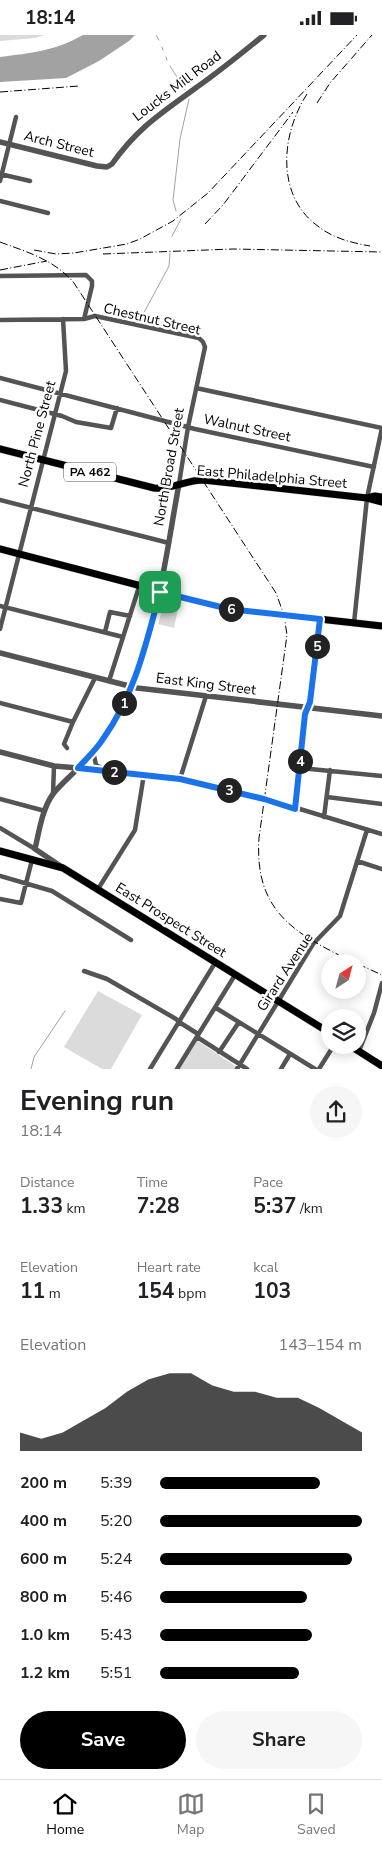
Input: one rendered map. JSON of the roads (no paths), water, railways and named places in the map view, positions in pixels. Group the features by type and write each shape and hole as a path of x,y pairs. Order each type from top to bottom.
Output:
{"main road":[{"name":"East Philadelphia Street","path":"0,449 154,488 166,488 202,480 367,498 382,502"},
{"name":"East Philadelphia Street","path":"367,498 382,497"},
{"path":"0,549 139,587 229,609 382,626"},
{"path":"0,851 63,868"},
{"name":"East Prospect Street","path":"63,868 321,1027"},
{"path":"364,1054 382,1066"}],"street":[{"name":"Loucks Mill Road","path":"112,164 132,137 153,118 221,70 264,35"},
{"path":"0,181 16,117"},
{"name":"Arch Street","path":"0,142 97,166 107,167 112,164"},
{"path":"1,174 30,181"},
{"path":"0,201 48,213"},
{"path":"0,277 83,274 89,277 92,286 84,319"},
{"name":"Chestnut Street","path":"0,320 84,319 95,316 199,339 204,342 205,347"},
{"name":"North Pine Street","path":"0,629 66,371 63,319"},
{"name":"North Broad Street","path":"35,849 45,811 53,794 93,751 111,727 132,687 140,667 160,592 180,484 188,427 205,347"},
{"name":"Walnut Street","path":"0,378 188,427 374,467"},
{"path":"196,388 382,428 367,498 354,623"},
{"path":"0,400 54,414 76,422 112,427 117,408"},
{"path":"0,500 169,543"},
{"path":"109,681 139,587"},
{"path":"0,605 123,637"},
{"path":"105,632 110,612 130,616"},
{"path":"295,809 305,714 310,702 320,619"},
{"name":"East King Street","path":"0,653 132,687 382,716"},
{"path":"67,748 64,744 95,678"},
{"path":"180,779 206,696"},
{"path":"0,703 73,722"},
{"path":"93,751 96,765 108,772"},
{"path":"0,752 54,766 180,779 264,799 382,834"},
{"path":"53,794 54,766"},
{"path":"300,767 382,775"},
{"path":"324,817 330,771"},
{"path":"98,889 136,830 144,774"},
{"path":"327,797 382,804"},
{"path":"0,799 45,811"},
{"name":"East Prospect Street","path":"0,828 63,868"},
{"name":"Girard Avenue","path":"238,1067 313,944 340,916 367,830"},
{"path":"0,899 21,903 32,859"},
{"path":"357,861 382,869"},
{"path":"0,876 52,891 131,940"},
{"path":"150,1069 215,963"},
{"path":"84,971 106,979 157,1007 176,1019 238,1067 247,1069"},
{"path":"177,1069 235,975"},
{"path":"366,1035 382,983"},
{"path":"216,1008 317,1069 328,1054"},
{"path":"219,1052 239,1022"},
{"path":"281,1069 290,1054"}],"waterway":[{"path":"156,35 159,40"},
{"path":"170,66 185,90"},
{"path":"176,211 173,200 180,139 189,99"},
{"path":"172,236 181,219"},
{"path":"140,320 169,266 170,253"},
{"path":"31,1069 34,1057 65,1011"}],"railway":[{"path":"34,250 56,254 74,253 127,244 173,221 208,193 357,35"},
{"path":"317,103 330,83 372,35"},
{"path":"0,92 79,86"},
{"path":"307,94 298,110 288,145 287,164 289,182 295,199 305,214 324,231 343,239 370,246"},
{"path":"205,224 223,205 293,112"},
{"path":"0,242 30,253 49,263 58,268 74,283 276,593 284,615 287,635 259,838 259,864 264,885 272,903 283,918 314,942 338,954"},
{"path":"103,254 233,249 382,252"},
{"path":"0,270 47,261"},
{"path":"366,968 382,975"}]}
